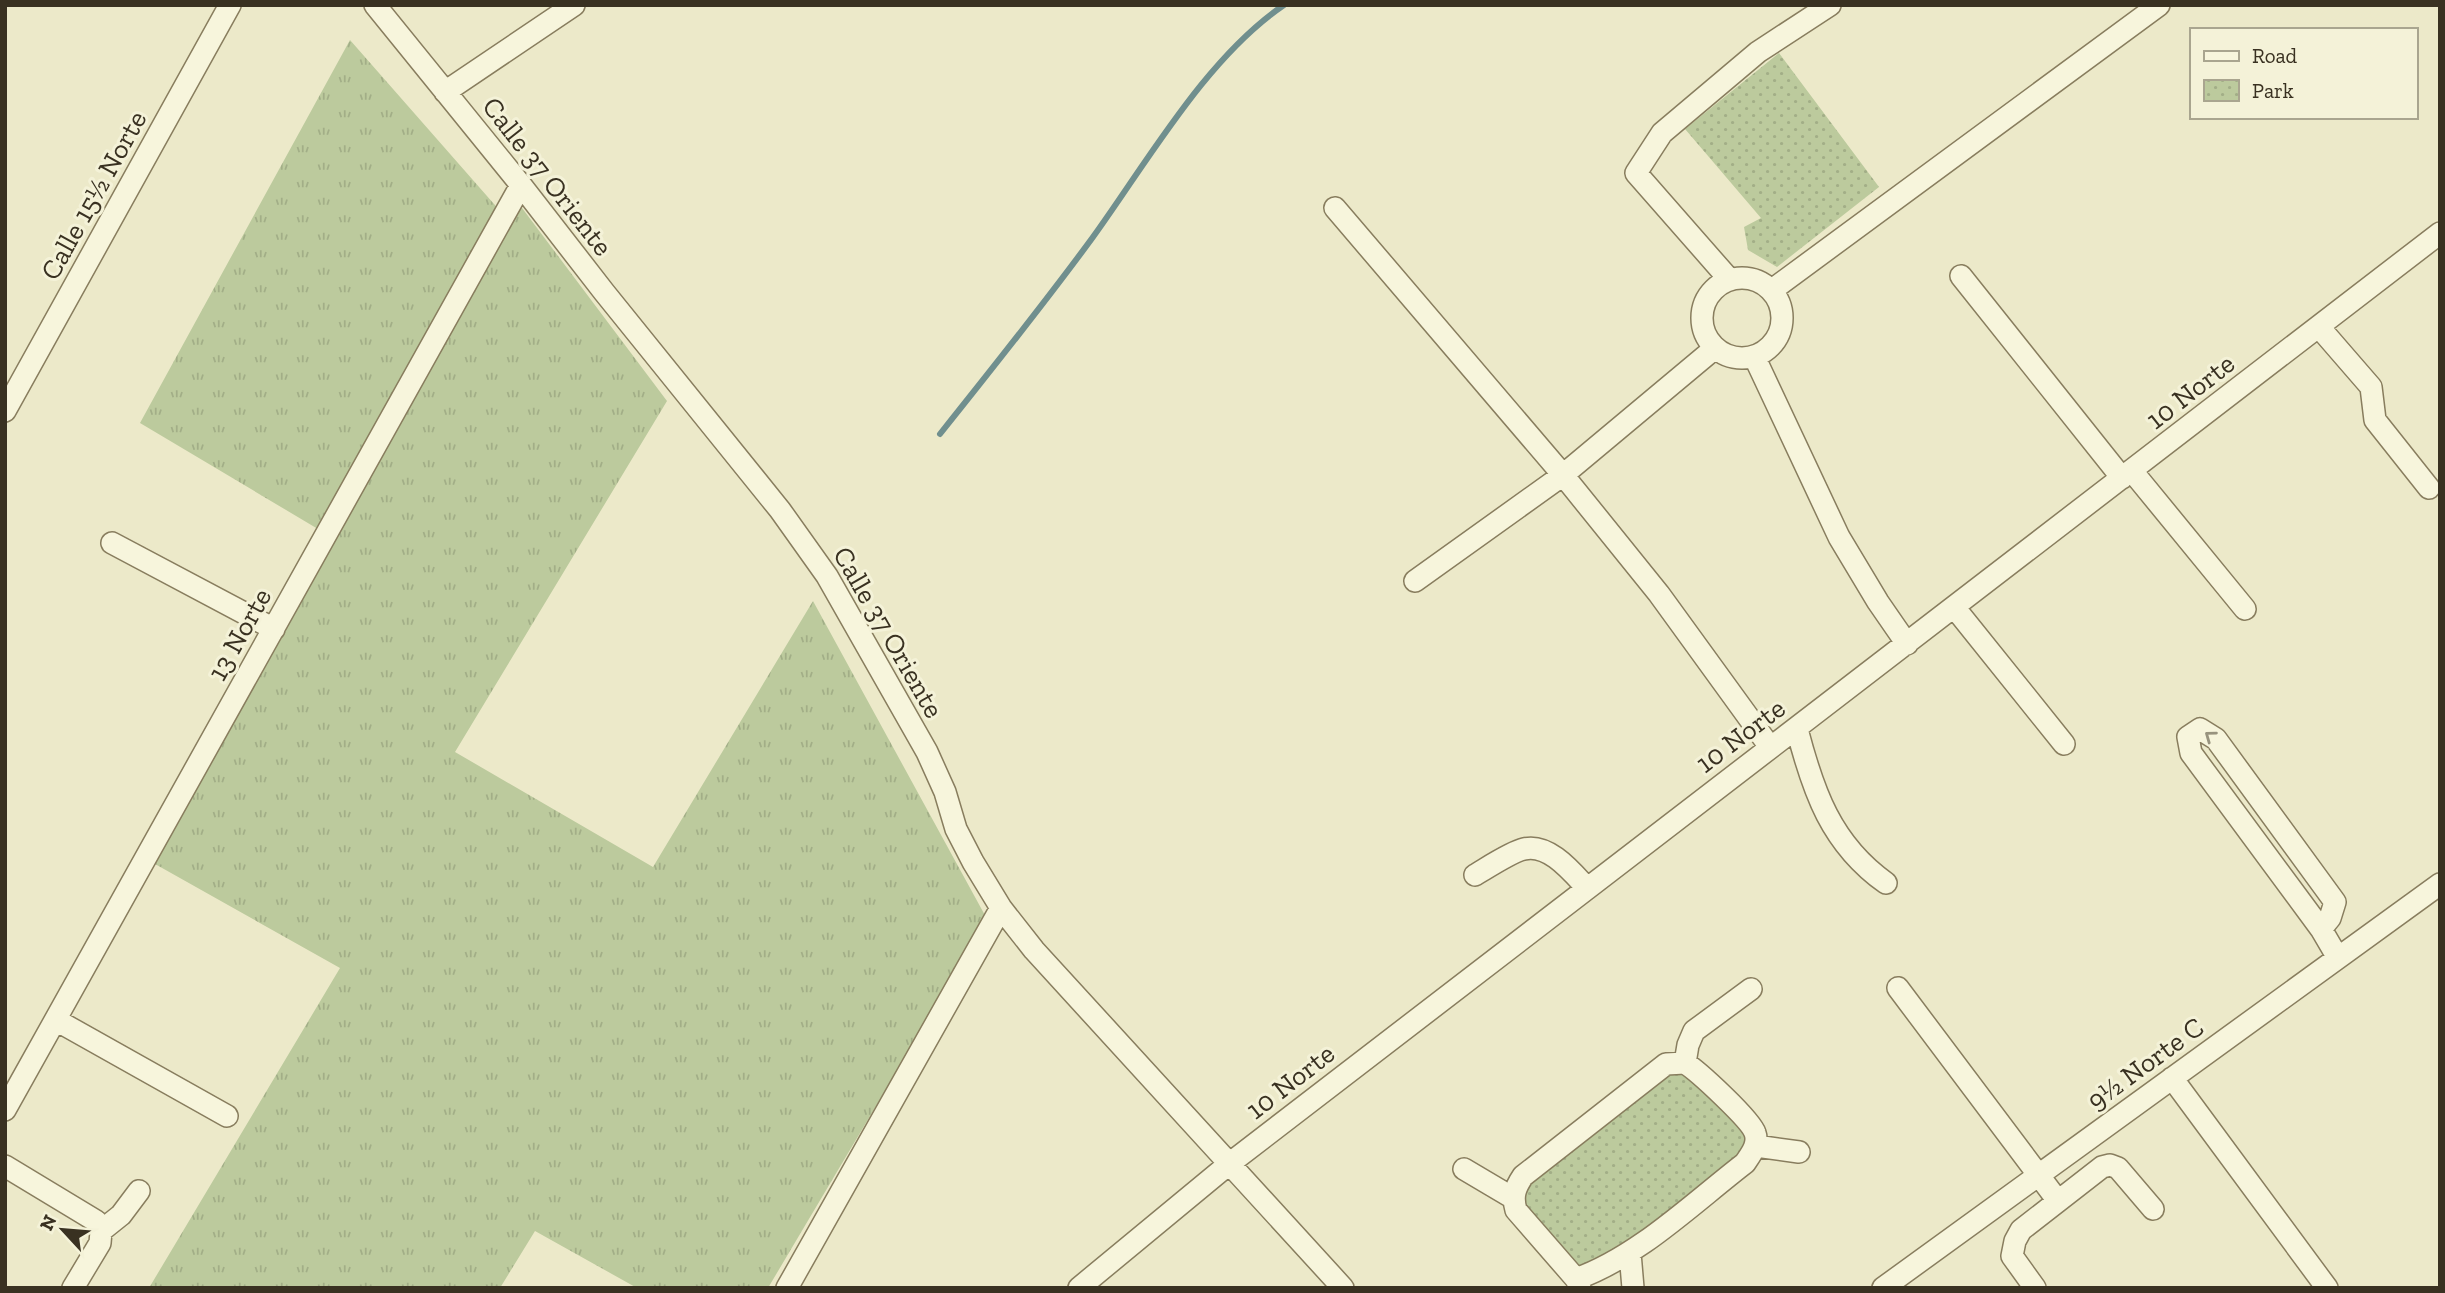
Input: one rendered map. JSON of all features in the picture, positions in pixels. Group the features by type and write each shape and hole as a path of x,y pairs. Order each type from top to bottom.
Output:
{"street":[{"name":"Calle 15½ Norte","path":"5,411 230,5"},
{"path":"445,92 574,5"},
{"path":"1729,279 1636,173 1662,134 1758,52 1830,5"},
{"path":"1772,290 2159,5"},
{"name":"Calle 37 Oriente","path":"379,7 780,510 827,576 927,752 945,792 956,829 972,862 1001,908 1034,950 1343,1288"},
{"name":"13 Norte","path":"5,1110 521,184"},
{"path":"1335,208 1563,475 1659,594 1770,747"},
{"name":"10 Norte","path":"1079,1288 1229,1164 2440,233"},
{"path":"1961,276 2127,475 2245,609"},
{"path":"1740,277 1752,278 1772,290 1780,304 1782,320 1778,335 1768,348 1746,358 1730,356 1715,348 1702,324 1707,296 1729,279 1740,277"},
{"path":"2319,327 2371,387 2375,421 2429,488"},
{"path":"1415,581 1563,475 1715,348"},
{"path":"1754,356 1839,537 1878,602 1907,643"},
{"path":"112,543 274,629"},
{"path":"1954,607 2064,744"},
{"path":"1797,729 1819,802 1851,853 1866,869 1886,883"},
{"path":"2321,929 2330,918 2335,902 2241,772 2210,733 2200,729 2188,737 2190,753 2321,929 2338,958"},
{"path":"2218,790 2241,772"},
{"path":"2250,834 2273,817"},
{"path":"1475,875 1524,849 1538,850 1551,855 1587,888"},
{"path":"2284,879 2306,862"},
{"name":"9½ Norte C","path":"1883,1288 2440,884"},
{"path":"787,1288 1001,908"},
{"path":"1898,988 2058,1201"},
{"path":"1685,1063 1694,1031 1751,989"},
{"path":"56,1020 227,1116"},
{"path":"1685,1063 1701,1074 1752,1127 1756,1146 1745,1163 1630,1253 1578,1283 1516,1210 1513,1198 1516,1186 1523,1176 1666,1064 1685,1063"},
{"path":"2172,1078 2327,1288"},
{"path":"1756,1146 1798,1152"},
{"path":"2035,1288 2012,1255 2021,1230 2102,1167 2110,1165 2118,1168 2153,1209"},
{"path":"5,1166 96,1221 101,1231 100,1243 73,1288"},
{"path":"1464,1169 1513,1198"},
{"path":"101,1231 121,1215 139,1191"},
{"path":"1630,1253 1633,1288"}],"green space":[{"path":"350,40 501,212 328,535 140,423"},
{"path":"1779,53 1879,187 1777,267 1748,250 1744,227 1761,218 1685,129"},
{"path":"519,204 667,401 455,752 653,867 813,601 987,919 768,1288 637,1288 535,1231 500,1288 149,1288 340,968 155,864"},
{"path":"1670,1062 1752,1127 1752,1153 1576,1279 1516,1210 1516,1186"}],"waterway":[{"path":"940,434 1074,262 1204,82 1256,27 1284,5"}]}
